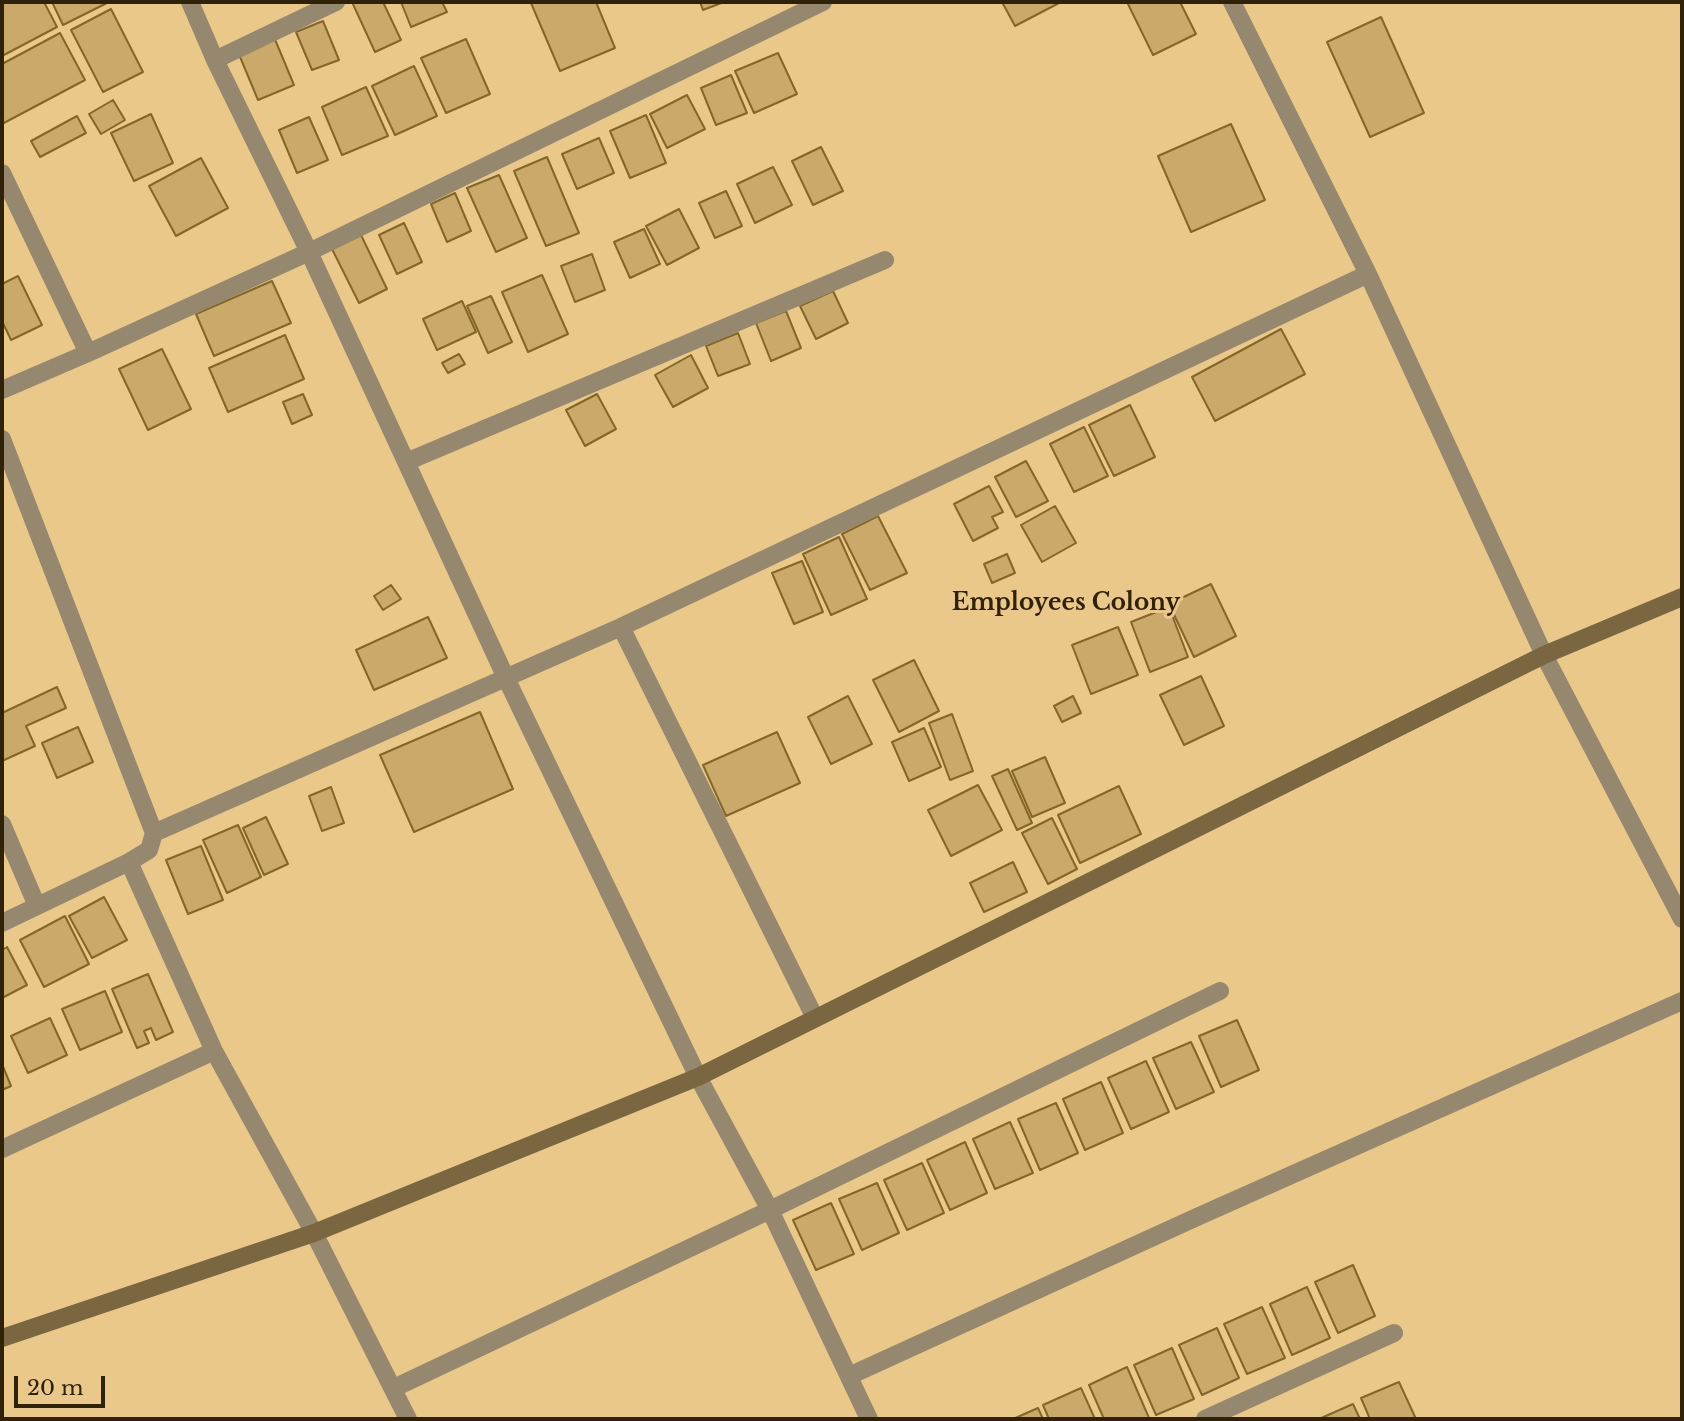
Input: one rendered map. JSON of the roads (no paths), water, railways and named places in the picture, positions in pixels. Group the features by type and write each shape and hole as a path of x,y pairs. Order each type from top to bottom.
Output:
{"main road":[{"path":"2,1338 314,1233 698,1077 1544,655 1682,597"}],"street":[{"path":"190,2 506,678 698,1077 770,1210 869,1419"},
{"path":"215,60 336,2"},
{"path":"2,390 309,252 823,2"},
{"path":"1232,2 1368,274 1544,655 1682,919"},
{"path":"2,173 88,353"},
{"path":"406,462 885,260"},
{"path":"154,833 621,627 1368,274"},
{"path":"2,439 154,833 149,850 129,862 2,923"},
{"path":"621,627 815,1018"},
{"path":"2,824 37,906"},
{"path":"129,862 214,1051 314,1233 408,1419"},
{"path":"394,1388 770,1210 1220,991"},
{"path":"849,1376 1197,1216 1682,1001"},
{"path":"2,1149 214,1051"},
{"path":"1205,1419 1394,1333"}],"district":[{"name":"Employees Colony","path":"1066,604"}]}
